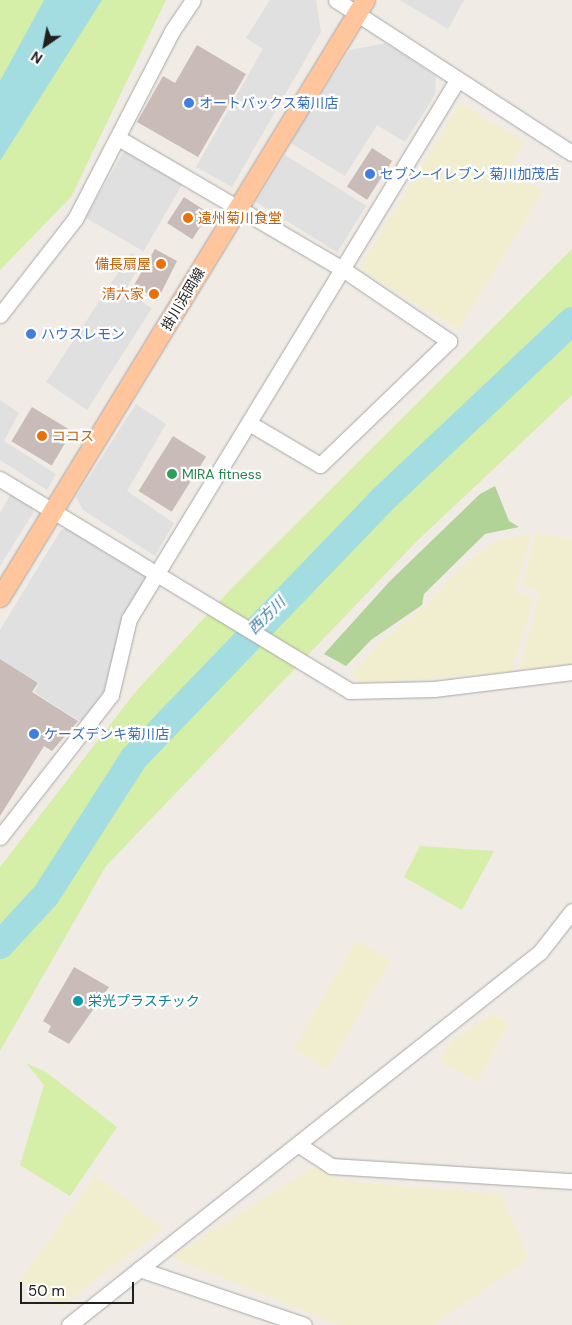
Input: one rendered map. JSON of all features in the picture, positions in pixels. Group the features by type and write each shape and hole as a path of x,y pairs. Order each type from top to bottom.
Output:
{"main road":[{"name":"掛川浜岡線","path":"0,597 361,8"}],"street":[{"path":"0,315 75,219 120,138 172,31 193,0"},
{"path":"336,0 361,8 456,82 572,153"},
{"path":"0,836 110,695 130,620 248,423 344,270 456,82"},
{"path":"120,138 236,211 344,270 448,341 320,465 248,423"},
{"path":"0,479 350,691 372,693 572,672"},
{"path":"73,1324 139,1269 300,1145 540,952 572,911"},
{"path":"300,1145 332,1166 572,1181"},
{"path":"139,1269 304,1325"}],"shaded area":[{"path":"270,0 316,0 321,32 232,187 196,167 263,49 246,38"},
{"path":"400,0 464,0 448,29"},
{"path":"386,43 436,76 435,95 405,142 377,125 345,176 289,142 350,50"},
{"path":"460,103 525,142 509,170 543,191 459,330 359,269"},
{"path":"124,151 182,184 144,251 86,218"},
{"path":"285,155 366,206 337,253 256,202"},
{"path":"131,253 143,260 125,291 152,308 87,410 46,382"},
{"path":"0,400 19,413 4,441 56,474 47,490 0,460"},
{"path":"136,404 166,424 127,491 174,523 155,556 83,510 76,497"},
{"path":"12,492 31,504 33,513 0,566 0,513"},
{"path":"70,527 144,574 146,582 103,696 83,723 34,692 39,683 0,659 0,630 61,530"},
{"path":"536,533 572,539 572,665 519,670 540,592 522,587"},
{"path":"531,534 515,592 534,598 511,672 361,684 351,673 381,641 425,607 454,573 495,541"},
{"path":"356,940 391,960 328,1069 293,1049"},
{"path":"492,1014 509,1023 477,1082 439,1060 453,1040"},
{"path":"313,1167 342,1181 501,1194 529,1259 434,1325 339,1325 171,1257"},
{"path":"95,1175 164,1228 61,1306 20,1280"}],"green space":[{"path":"0,0 166,0 71,197 0,270"},
{"path":"572,249 572,395 416,542 106,866 0,1051 0,867 137,690 232,588"},
{"path":"495,486 509,521 519,527 485,534 424,594 422,605 371,640 346,666 324,654 390,581 480,494"},
{"path":"420,846 494,851 462,910 404,877"},
{"path":"26,1063 46,1072 117,1127 70,1196 20,1165 44,1085"}],"water":[{"path":"44,0 102,0 0,161 0,81"}],"building":[{"name":"オートバックス菊川店","path":"197,45 246,74 198,157 137,122 163,76 175,83"},
{"name":"セブン-イレブン 菊川加茂店","path":"372,148 392,161 367,200 347,187"},
{"name":"遠州菊川食堂","path":"184,197 209,213 192,239 167,223"},
{"path":"155,249 177,261 157,301 134,285"},
{"name":"ココス","path":"32,407 72,431 52,465 11,441"},
{"name":"MIRA fitness","path":"173,436 206,457 172,512 139,491"},
{"name":"ケーズデンキ菊川店","path":"0,659 38,683 32,692 78,721 52,751 44,746 0,816"},
{"name":"栄光プラスチック","path":"74,967 109,987 69,1044 48,1032 51,1026 43,1021"}],"waterway":[{"name":"西方川","path":"0,945 46,895 134,758 381,501 572,321"}],"place":[{"name":"オートバックス菊川店","path":"189,103"},
{"name":"セブン-イレブン 菊川加茂店","path":"370,174"},
{"name":"遠州菊川食堂","path":"188,218"},
{"name":"備長扇屋","path":"161,264"},
{"name":"清六家","path":"154,294"},
{"name":"ハウスレモン","path":"31,334"},
{"name":"ココス","path":"42,436"},
{"name":"MIRA fitness","path":"172,474"},
{"name":"ケーズデンキ菊川店","path":"34,734"},
{"name":"栄光プラスチック","path":"78,1001"}]}
